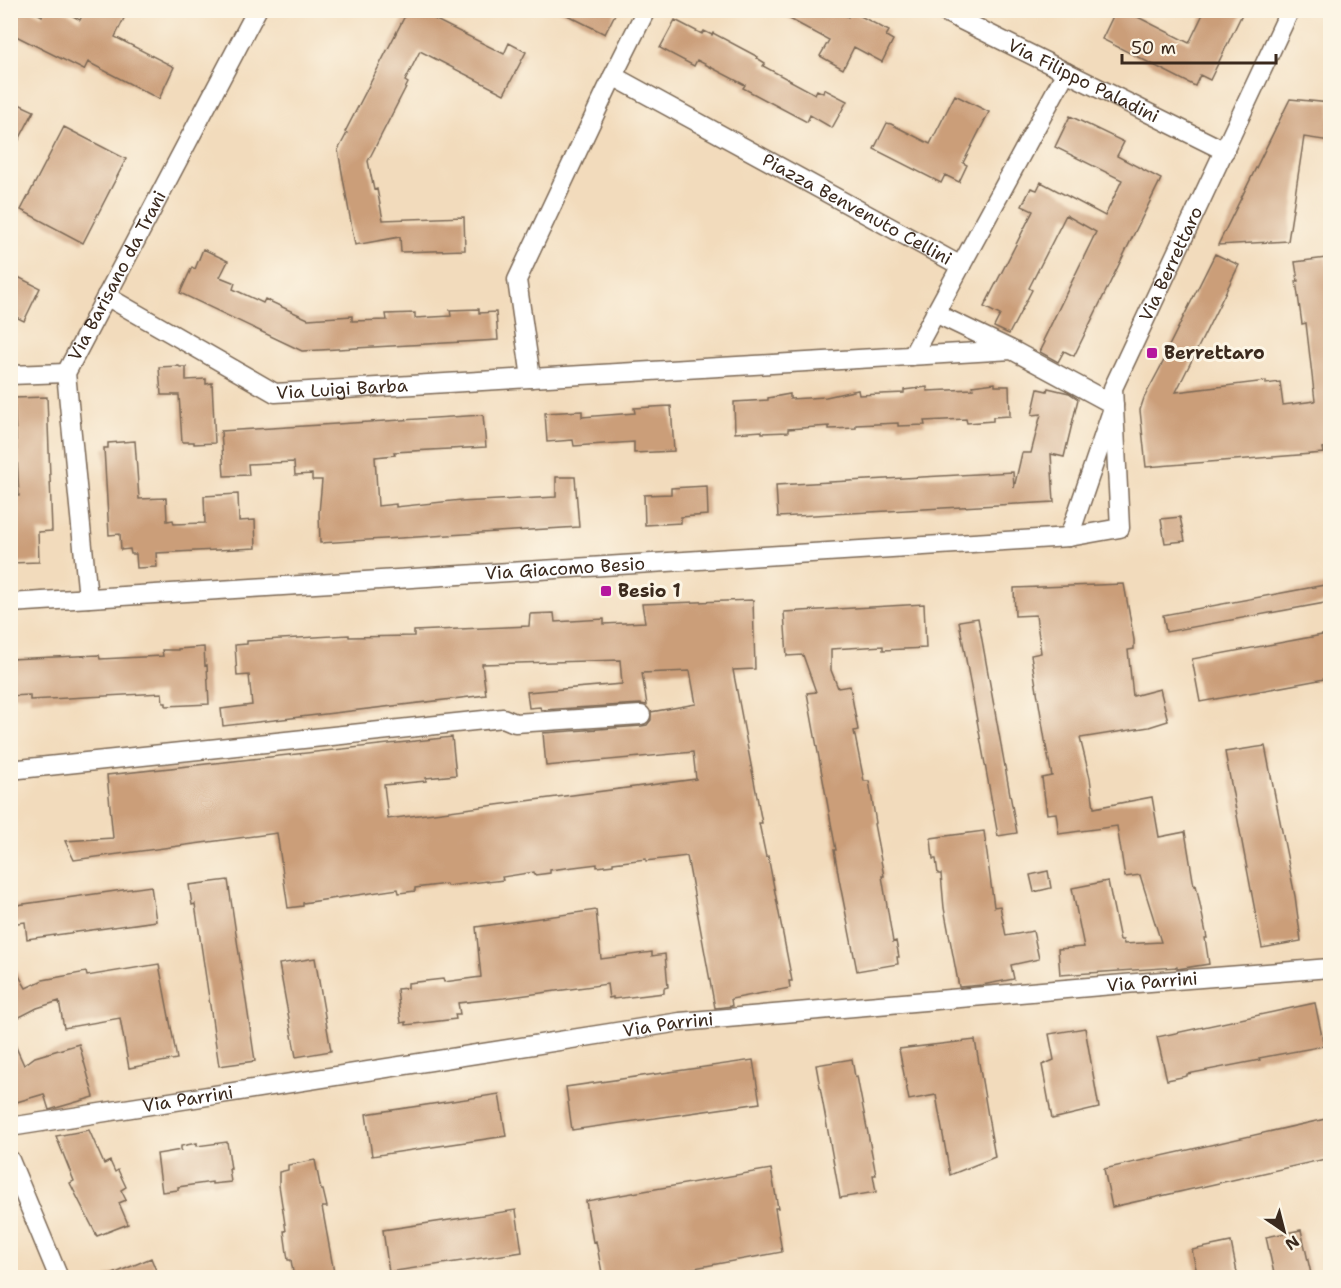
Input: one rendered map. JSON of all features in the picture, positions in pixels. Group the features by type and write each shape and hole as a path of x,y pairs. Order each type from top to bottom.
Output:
{"street":[{"name":"Via Barisano da Trani","path":"88,598 66,373 257,10"},
{"path":"646,10 517,280 531,378 1012,350"},
{"name":"Via Filippo Paladini","path":"941,10 1225,151"},
{"name":"Via Berrettaro","path":"1120,528 1113,388 1290,10"},
{"path":"961,266 1066,72"},
{"name":"Piazza Benvenuto Cellini","path":"613,76 961,266 912,356"},
{"name":"Via Luigi Barba","path":"106,296 275,393 531,378"},
{"path":"935,313 1012,350 1114,405 1069,537"},
{"path":"10,375 66,373"},
{"name":"Via Giacomo Besio","path":"10,603 1069,537 1120,528"},
{"path":"10,770 503,718 514,723 641,715"},
{"name":"Via Parrini","path":"10,1127 680,1022 1330,968"},
{"path":"10,1160 59,1278"}],"building":[{"path":"10,10 31,10 42,16 45,10 62,10 80,20 85,10 128,10 115,37 174,67 159,99 88,62 84,70 10,33"},
{"path":"408,10 440,10 434,19 504,54 509,43 526,52 504,94 420,51 405,81 408,83 368,161 374,190 377,189 383,220 464,217 465,250 401,252 400,237 355,245 338,150"},
{"path":"557,10 617,10 605,34"},
{"path":"773,10 836,10 848,17 851,11 889,31 886,36 893,40 882,62 854,47 843,69 820,56 829,40"},
{"path":"1116,10 1124,10 1189,43 1205,10 1244,10 1210,80 1200,75 1195,86 1102,39"},
{"path":"675,20 702,34 704,31 712,35 713,33 758,57 765,63 763,66 815,94 817,90 823,93 824,89 847,101 832,128 810,115 807,122 743,88 745,85 697,60 694,66 660,48"},
{"path":"955,95 989,112 963,163 967,165 959,182 945,175 941,183 874,149 887,123 930,144"},
{"path":"1290,99 1330,103 1330,141 1304,137 1288,241 1218,245"},
{"path":"10,100 34,111 10,157"},
{"path":"1070,116 1124,142 1117,156 1161,179 1074,356 1064,351 1058,362 1040,352 1045,342 1043,341 1096,232 1066,215 1029,288 1032,290 1009,334 994,327 1000,315 984,307 1033,211 1022,206 1031,188 1037,190 1041,182 1105,216 1122,180 1055,147"},
{"path":"64,127 126,159 83,243 21,210"},
{"path":"203,249 228,261 220,277 235,283 233,289 263,303 265,299 308,319 352,316 352,321 387,320 386,314 415,313 415,318 451,316 450,310 479,309 479,313 496,312 498,340 302,351 180,293 192,267 195,269"},
{"path":"1215,254 1239,265 1176,392 1266,381 1266,384 1280,382 1283,405 1315,401 1306,323 1302,324 1295,262 1326,258 1330,276 1330,447 1323,448 1324,453 1146,467 1140,410"},
{"path":"10,273 40,288 24,321 10,314"},
{"path":"159,367 186,367 186,380 206,379 206,384 212,383 215,443 182,442 179,395 161,395"},
{"path":"995,383 995,386 1009,386 1010,416 993,417 993,421 967,423 966,419 924,421 925,425 898,426 898,423 856,425 856,428 829,429 829,426 788,429 788,432 735,433 734,402 768,400 768,398 790,394 790,399 826,397 858,390 859,395 904,393 904,390 927,387 927,391 973,389 972,386"},
{"path":"1048,388 1069,393 1078,399 1064,457 1051,454 1054,502 778,517 776,485 1013,472 1014,488 1022,453 1031,453 1041,414 1032,415 1038,389 1047,391"},
{"path":"47,397 52,531 38,532 39,562 10,563 10,499 19,496 14,398"},
{"path":"671,406 674,451 634,453 634,442 574,446 573,440 547,442 545,413 582,411 582,417 635,413 634,408"},
{"path":"483,415 486,447 394,452 395,455 375,457 378,506 396,504 396,507 461,500 461,502 556,497 556,477 575,477 579,527 320,543 319,513 322,480 312,480 312,474 295,475 294,462 248,464 249,475 224,476 221,431"},
{"path":"135,441 139,499 166,498 167,521 173,520 174,524 205,523 204,496 238,494 239,521 255,520 256,548 156,553 157,567 137,568 136,554 131,554 130,549 121,550 120,534 109,535 104,448 108,448 108,443"},
{"path":"707,486 708,515 681,517 681,523 645,525 644,495 671,494 671,488"},
{"path":"1180,517 1185,541 1165,543 1161,519"},
{"path":"1124,584 1134,640 1134,649 1128,650 1133,696 1160,689 1168,721 1149,727 1080,738 1090,778 1094,808 1152,797 1159,837 1185,832 1194,886 1196,885 1207,938 1205,938 1209,964 1177,969 1177,967 1060,975 1058,949 1084,947 1072,888 1108,881 1120,940 1123,940 1124,944 1161,942 1140,875 1125,877 1117,826 1059,834 1056,813 1047,814 1042,778 1052,776 1031,655 1041,653 1036,615 1015,616 1014,588"},
{"path":"1330,584 1330,602 1166,632 1163,615"},
{"path":"753,600 755,669 733,670 762,823 759,823 766,857 768,856 792,981 789,981 790,988 731,999 732,1006 715,1008 687,856 613,863 613,865 597,867 597,864 550,870 550,873 535,875 534,872 502,877 503,880 447,886 446,884 415,888 415,891 399,893 398,889 303,903 303,906 288,908 277,833 74,860 65,841 113,838 107,775 452,737 456,775 426,778 426,781 384,785 388,819 696,779 693,752 546,766 543,733 642,726 647,725 651,720 651,712 696,704 690,671 642,673 647,705 541,710 540,707 529,708 527,692 622,684 620,660 482,664 486,695 223,726 221,709 252,705 249,675 237,676 235,645 247,644 247,641 349,635 349,637 414,636 414,631 529,626 530,614 554,613 555,622 604,619 604,624 645,622 642,604"},
{"path":"924,604 926,648 883,650 883,646 831,649 831,670 838,688 850,686 858,730 854,731 864,781 869,781 893,942 896,941 899,957 897,957 898,964 857,971 807,693 816,692 803,655 787,656 784,612"},
{"path":"978,618 1017,833 998,836 959,621"},
{"path":"1328,634 1330,678 1200,702 1192,659"},
{"path":"204,647 209,704 166,706 166,703 163,703 162,693 30,700 30,695 10,696 10,659 99,655 100,659 163,656 162,650"},
{"path":"1265,746 1295,896 1301,941 1262,948 1225,752"},
{"path":"984,831 994,907 1000,906 1006,936 1033,931 1039,959 1011,965 1014,979 959,987 944,908 941,874 938,874 936,859 933,859 931,838"},
{"path":"1048,871 1051,888 1034,892 1030,875"},
{"path":"228,880 255,1061 219,1066 195,904 192,905 189,885"},
{"path":"151,886 156,921 27,939 25,922 10,924 10,906"},
{"path":"596,910 601,959 652,952 652,956 665,954 668,987 664,988 664,993 613,999 613,997 609,998 607,984 458,1003 460,1014 455,1014 456,1019 406,1025 406,1022 401,1023 397,989 408,988 408,983 443,979 444,982 481,977 476,927"},
{"path":"315,958 331,1051 296,1057 279,964"},
{"path":"10,960 26,988 43,980 86,972 87,976 159,964 177,1059 129,1068 120,1018 64,1028 59,1001 37,1008 10,1022"},
{"path":"1315,1003 1324,1046 1259,1058 1260,1060 1167,1080 1157,1037"},
{"path":"1085,1028 1099,1108 1052,1119 1042,1065 1054,1060 1049,1034"},
{"path":"10,1034 24,1065 35,1057 79,1044 94,1097 49,1110 44,1094 10,1104"},
{"path":"975,1040 995,1157 950,1175 936,1095 909,1100 899,1049"},
{"path":"852,1059 876,1175 873,1175 876,1192 840,1198 816,1065"},
{"path":"753,1060 760,1103 572,1130 566,1087"},
{"path":"499,1094 506,1136 372,1156 366,1114"},
{"path":"1330,1118 1330,1158 1112,1207 1104,1169"},
{"path":"89,1130 104,1164 110,1161 115,1172 118,1170 126,1187 121,1190 126,1200 119,1203 128,1224 97,1236 70,1183 74,1181 56,1136"},
{"path":"227,1142 231,1182 212,1184 212,1182 162,1192 157,1154 181,1150 181,1146 197,1143 197,1146"},
{"path":"315,1160 327,1207 322,1207 335,1278 294,1278 291,1260 288,1260 279,1172 288,1170 288,1165"},
{"path":"771,1169 778,1208 775,1208 782,1252 640,1278 603,1278 596,1241 593,1242 586,1201"},
{"path":"516,1210 522,1252 389,1272 383,1230"},
{"path":"1301,1230 1312,1278 1275,1278 1266,1237"},
{"path":"1231,1242 1238,1278 1198,1278 1192,1250"},
{"path":"151,1258 159,1278 106,1278 106,1277"}],"place":[{"name":"Berrettaro","path":"1152,353"},
{"name":"Besio 1","path":"606,591"}]}
